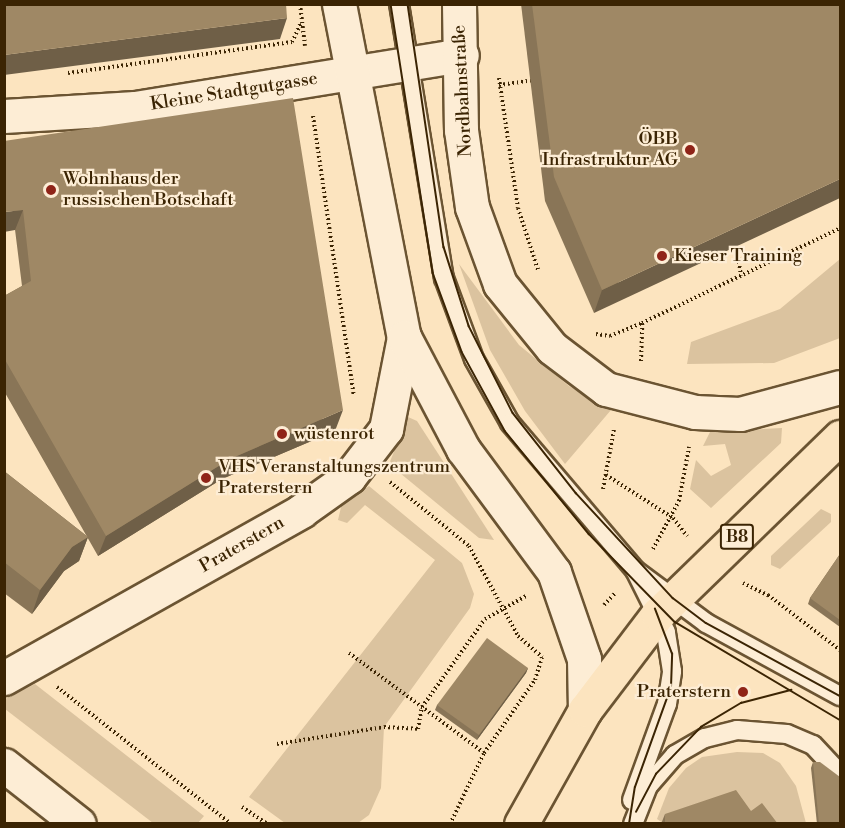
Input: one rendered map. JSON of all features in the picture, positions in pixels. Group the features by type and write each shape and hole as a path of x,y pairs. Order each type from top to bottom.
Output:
{"main road":[{"path":"339,4 404,337 463,449 554,572 584,659 585,710"},
{"name":"Nordbahnstraße","path":"459,4 462,55 461,130 482,242 522,317 574,369 606,389 695,412 740,414 840,387"},
{"name":"Kleine Stadtgutgasse","path":"4,116 135,108 462,55"},
{"name":"Praterstern","path":"16,671 291,516 350,477 386,429 404,337"},
{"name":"B8","path":"520,824 585,710 665,606 840,437"},
{"path":"4,765 79,824"}],"lane":[{"path":"399,4 434,237 474,359 535,456 665,606 716,629 840,696"},
{"path":"631,824 635,787 671,687 672,654 665,606"},
{"path":"631,824 648,786 675,755 705,738 737,730 787,734 813,745 840,774"}],"path":[{"path":"300,4 306,55"},
{"path":"62,74 292,42 302,21"},
{"path":"498,73 518,208 540,279"},
{"path":"499,85 545,79"},
{"path":"605,345 587,333 610,336 642,323 840,228"},
{"path":"735,237 741,276"},
{"path":"633,361 641,364 642,323"},
{"path":"649,553 673,518 688,456"},
{"path":"606,475 673,518"},
{"path":"750,586 840,650"},
{"path":"277,744 384,727 418,729 422,707 485,619 506,606 518,636 542,657 535,680 484,753 450,824"},
{"path":"350,653 422,707 456,729 484,753"},
{"path":"16,671 231,824"},
{"path":"242,807 267,824"}],"shaded area":[{"path":"840,259 840,338 774,363 687,364 691,342 780,309"},
{"path":"459,264 519,345 569,386 611,410 565,464 525,411 490,350"},
{"path":"408,417 417,421 494,540 479,538 389,464"},
{"path":"782,428 781,443 711,508 690,489 696,460 711,476 731,465 725,444 703,446 710,432"},
{"path":"369,486 462,563 474,594 470,608 384,727 381,788 369,815 358,823 285,823 249,797 435,560 365,505 347,523 338,520 342,503"},
{"path":"821,509 831,514 831,522 780,569 771,565 771,556"},
{"path":"35,684 204,816 198,823 153,823 5,709 5,699"},
{"path":"737,752 763,753 780,763 796,786 806,823 663,823 657,819 669,788 686,768 702,757"}],"building":[{"path":"4,4 286,4 287,18 4,55"},
{"name":"ÖBB Infrastruktur AG","path":"532,4 840,4 840,179 602,290 554,177"},
{"path":"293,98 343,410 230,459 106,536 4,358 4,296 31,281 23,210 4,212 4,141"},
{"path":"4,471 88,537 72,547 40,590 4,562"},
{"path":"840,554 840,620 810,598"},
{"path":"487,638 528,668 479,735 437,705"},
{"path":"813,762 820,762 840,777 840,824 819,824"},
{"path":"736,790 751,811 762,803 778,824 665,824 665,814"}],"tram line":[{"path":"391,4 433,273 462,352 505,431 589,534 675,622 840,720"},
{"path":"408,4 444,247 469,326 513,413 576,493 673,598 706,623 840,696"},
{"path":"629,824 635,787 671,687 672,654 655,609"},
{"path":"636,812 656,774 701,727 741,703 791,690"}],"place":[{"name":"ÖBB Infrastruktur AG","path":"690,150"},
{"name":"Wohnhaus der russischen Botschaft","path":"51,190"},
{"name":"Kieser Training","path":"662,256"},
{"name":"wüstenrot","path":"282,434"},
{"name":"VHS Veranstaltungszentrum Praterstern","path":"206,478"},
{"name":"Praterstern","path":"743,692"}]}
